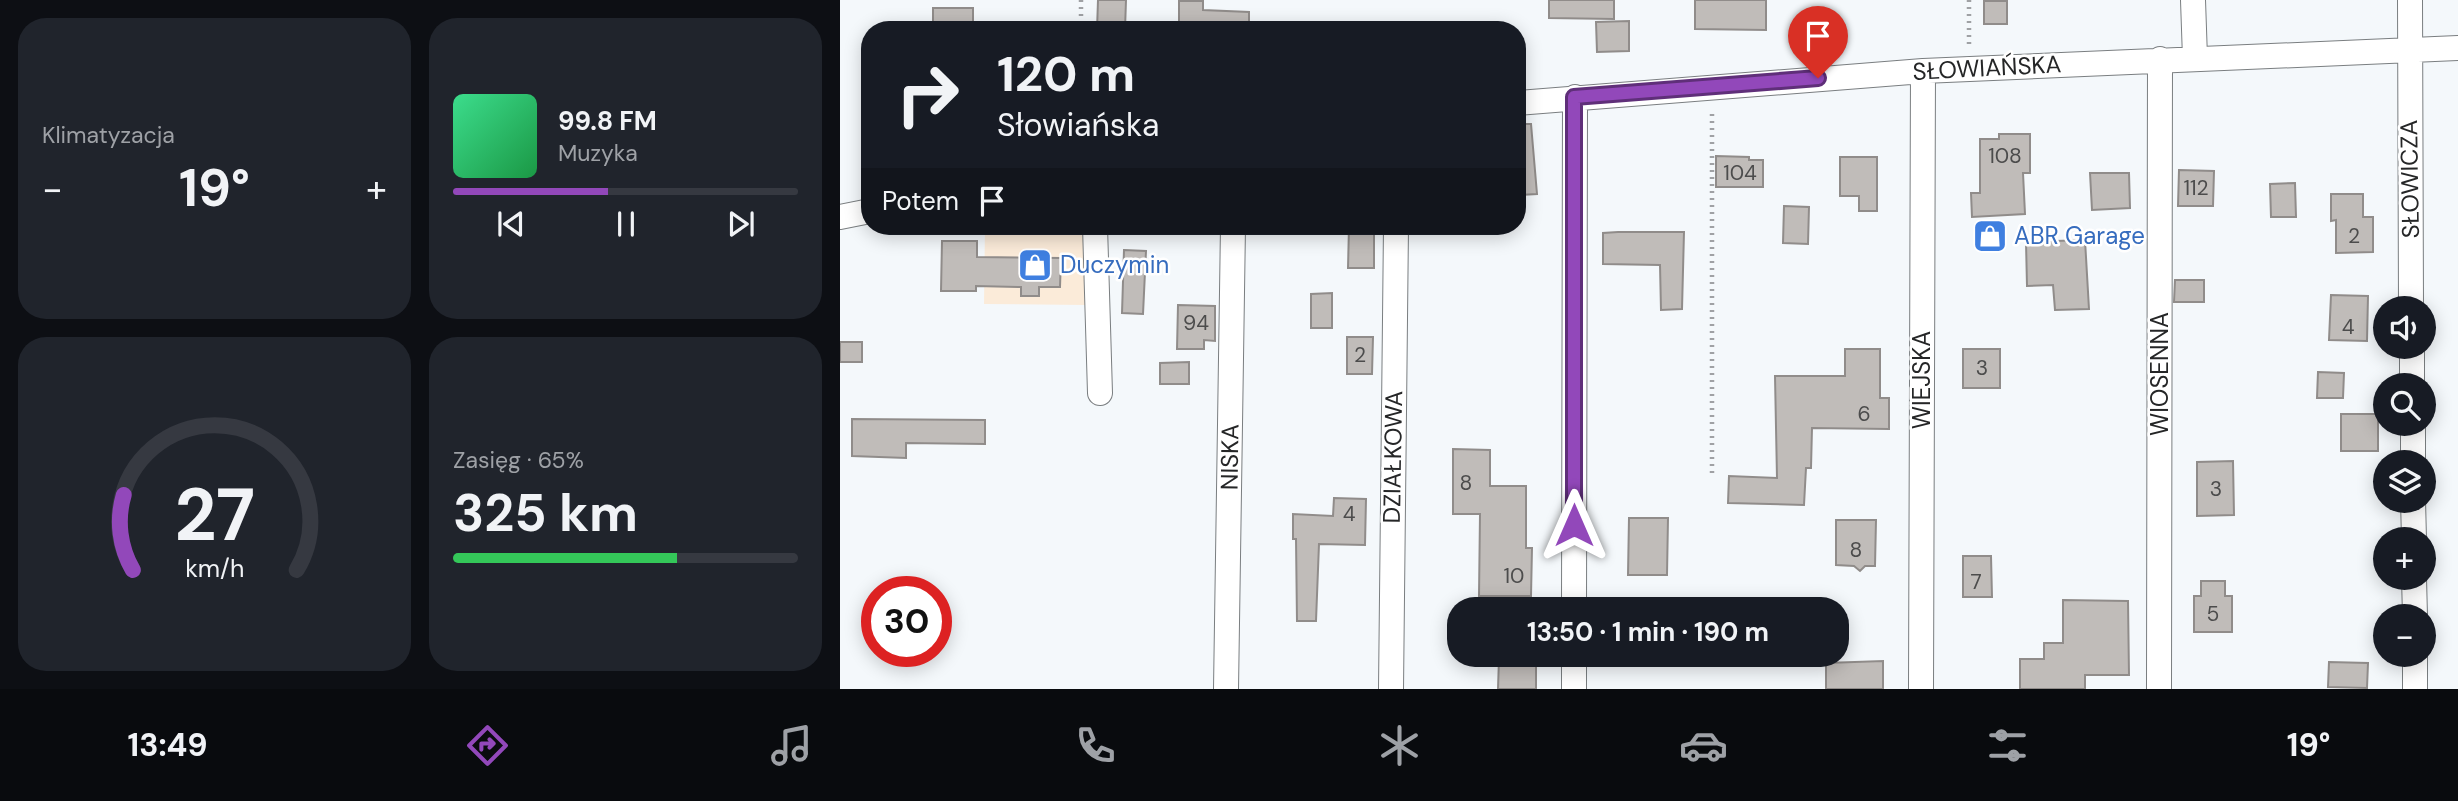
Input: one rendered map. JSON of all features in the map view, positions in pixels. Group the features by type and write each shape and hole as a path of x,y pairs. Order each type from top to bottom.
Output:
{"street":[{"path":"2193,0 2195,58"},
{"name":"SŁOWICZA","path":"2410,0 2412,296"},
{"name":"SŁOWIAŃSKA","path":"1526,102 1969,68 2458,48"},
{"name":"WIOSENNA","path":"2159,689 2160,59"},
{"name":"WIEJSKA","path":"1921,689 1923,71"},
{"path":"1574,97 1574,597"},
{"path":"840,216 861,212"},
{"path":"1095,235 1100,393"},
{"name":"NISKA","path":"1226,689 1233,235"},
{"name":"DZIAŁKOWA","path":"1391,689 1396,235"},
{"path":"1574,667 1574,689"},
{"path":"2415,667 2415,689"}],"path":[{"path":"1081,0 1081,21"},
{"path":"1969,0 1969,68"},
{"path":"1712,86 1712,473"}],"shaded area":[{"name":"Duczymin","path":"985,235 1084,235 1086,305 984,304"}],"building":[{"path":"1098,0 1126,0 1125,21 1097,21"},
{"path":"1549,0 1614,0 1614,19 1549,18"},
{"path":"1695,0 1766,0 1766,30 1695,29"},
{"path":"1179,1 1203,1 1203,10 1249,12 1249,21 1179,21"},
{"path":"1984,1 2007,1 2007,24 1984,24"},
{"path":"933,8 973,8 973,21 933,21"},
{"path":"1629,21 1629,51 1597,52 1596,22"},
{"path":"1526,124 1531,124 1537,194 1526,195"},
{"path":"1999,134 2030,134 2030,173 2023,173 2025,214 1972,217 1971,193 1980,193 1980,139 1999,139"},
{"path":"1716,156 1763,160 1763,187 1716,187"},
{"path":"1840,157 1877,157 1877,211 1859,211 1859,196 1840,196"},
{"path":"2179,170 2214,171 2213,206 2178,206"},
{"path":"2090,173 2129,173 2130,208 2092,210"},
{"path":"2295,183 2296,217 2271,217 2270,184"},
{"path":"2331,194 2363,194 2363,217 2373,217 2373,252 2336,253 2336,220 2331,221"},
{"path":"1784,206 1809,207 1808,244 1783,243"},
{"path":"1684,232 1682,309 1661,310 1660,265 1603,264 1603,233"},
{"path":"1349,235 1374,235 1374,268 1348,268"},
{"path":"2085,240 2089,309 2055,310 2053,285 2027,286 2026,242"},
{"path":"942,241 977,241 977,257 1061,258 1060,287 1039,287 1039,296 1021,296 1021,287 976,286 976,291 941,291"},
{"path":"1124,250 1146,251 1143,314 1122,313"},
{"path":"2175,280 2204,280 2204,302 2174,302"},
{"path":"1332,293 1332,328 1311,328 1311,294"},
{"path":"2331,295 2368,296 2367,341 2329,340"},
{"path":"1178,305 1215,306 1215,341 1204,340 1204,349 1177,349"},
{"path":"1347,337 1373,337 1372,374 1347,374"},
{"path":"840,342 862,342 862,362 840,362"},
{"path":"1845,349 1880,349 1880,398 1889,398 1889,429 1812,428 1811,468 1806,468 1804,505 1728,503 1729,476 1777,478 1775,376 1845,376"},
{"path":"1963,349 2000,349 2000,388 1963,388"},
{"path":"1189,362 1189,384 1160,384 1160,363"},
{"path":"2318,372 2344,373 2343,398 2317,398"},
{"path":"2341,414 2373,414 2373,436 2378,436 2378,450 2341,451"},
{"path":"852,419 985,420 985,444 906,443 906,458 852,456"},
{"path":"1453,449 1490,450 1490,486 1526,486 1526,548 1532,548 1531,596 1479,596 1480,514 1453,514"},
{"path":"2233,461 2234,515 2197,516 2197,462"},
{"path":"1334,498 1366,499 1365,545 1319,544 1316,621 1297,621 1293,514 1333,516"},
{"path":"1629,518 1668,518 1667,575 1628,575"},
{"path":"1836,520 1876,520 1875,566 1865,566 1860,571 1854,566 1836,565"},
{"path":"1963,556 1991,556 1992,597 1963,597"},
{"path":"2201,581 2225,581 2225,596 2232,596 2232,632 2194,632 2194,596 2201,596"},
{"path":"2063,600 2128,601 2129,675 2085,675 2085,689 2020,689 2020,659 2044,659 2044,643 2063,643"},
{"path":"1883,661 1883,689 1826,689 1826,667 1849,667 1849,662"},
{"path":"2329,662 2368,663 2367,688 2328,687"},
{"path":"1499,667 1536,667 1536,689 1498,689"}],"place":[{"name":"ABR Garage","path":"1990,236"},
{"name":"Duczymin","path":"1035,265"}],"route":[{"path":"1574,525 1574,97 1818,78"}]}
